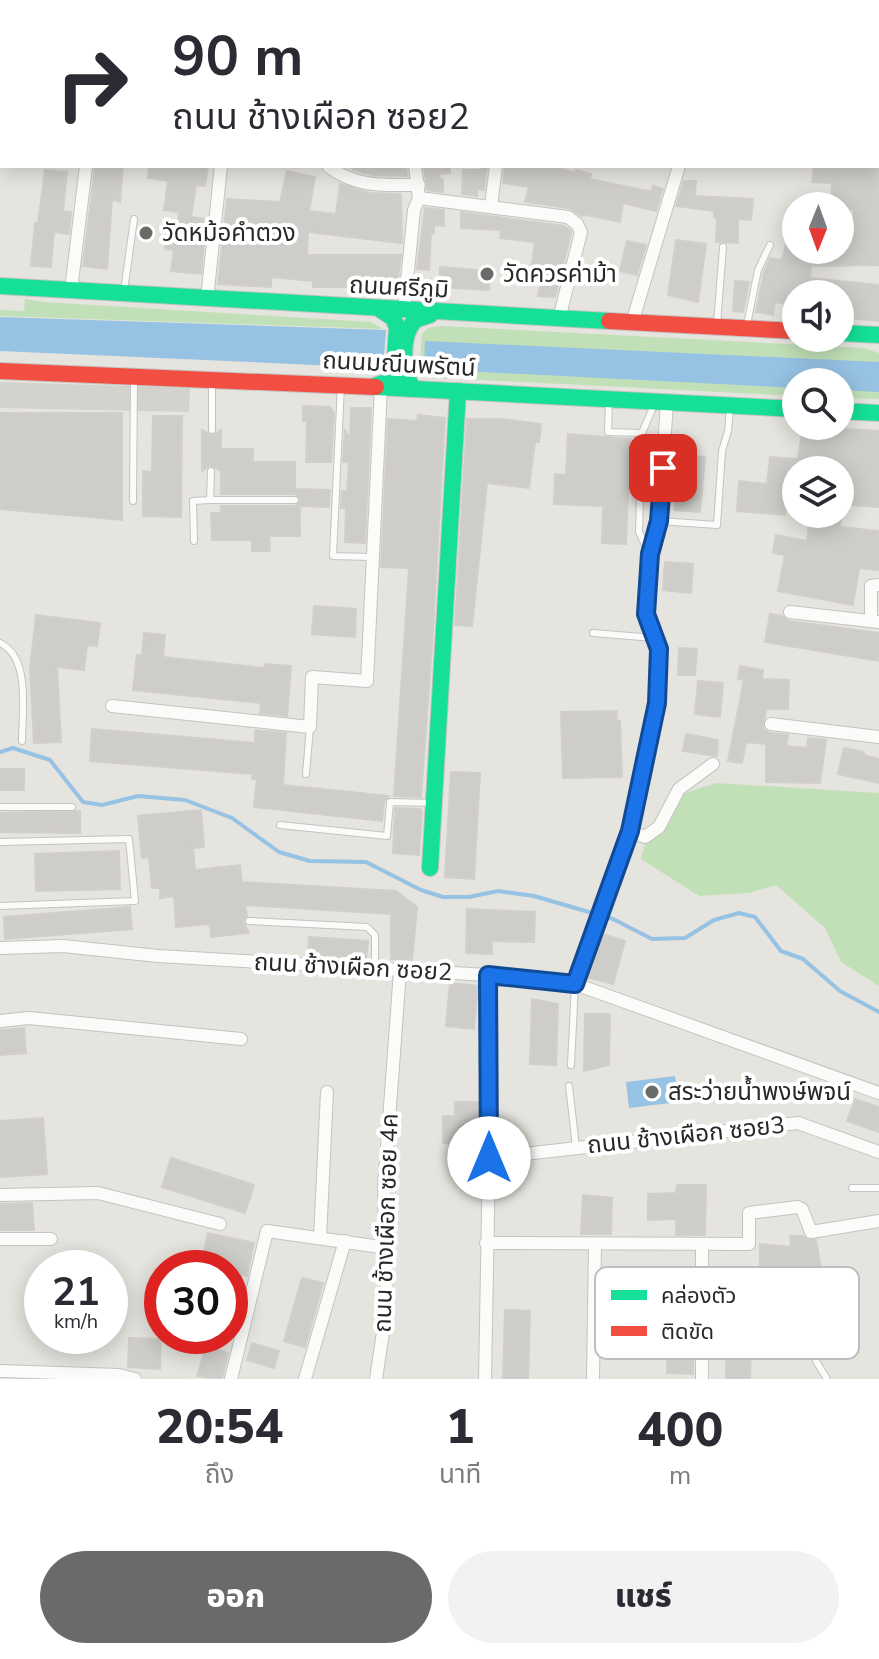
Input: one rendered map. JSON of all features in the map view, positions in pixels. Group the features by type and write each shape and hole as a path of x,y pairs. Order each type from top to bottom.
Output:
{"main road":[{"name":"ถนนศรีภูมิ","path":"0,286 381,310 403,322 441,313 782,330"},
{"path":"403,322 399,373 413,389"},
{"path":"854,334 874,336"},
{"name":"ถนนมณีนพรัตน์","path":"0,371 212,378 782,408"},
{"path":"377,387 399,373"},
{"path":"430,868 458,391"},
{"path":"854,412 877,413"}],"street":[{"path":"71,290 86,168"},
{"path":"207,299 221,168"},
{"path":"331,168 343,177 365,185 568,217 581,232 559,319"},
{"path":"403,322 414,210 419,192 415,168"},
{"path":"491,206 496,168"},
{"path":"632,323 678,168"},
{"path":"112,706 310,727 312,677 367,681 377,387"},
{"path":"575,984 630,831 657,703 659,649 646,614 650,554 659,521 662,402"},
{"path":"790,612 875,622 871,586 879,585"},
{"path":"771,724 879,737"},
{"path":"630,831 645,837 655,833 679,789 713,764"},
{"name":"ถนน ช้างเผือก ซอย2","path":"0,948 63,946 158,956 488,975 575,984 879,1093"},
{"name":"ถนน ช้างเผือก ซอย 4ค","path":"376,1379 387,1306 388,1248 384,1188 400,971"},
{"path":"485,1379 488,975"},
{"path":"0,1021 29,1018 58,1020 241,1039"},
{"path":"320,1238 327,1092"},
{"name":"ถนน ช้างเผือก ซอย3","path":"489,1158 798,1123 879,1152"},
{"path":"0,1195 98,1193 220,1224"},
{"path":"486,1243 749,1244 748,1215 753,1211 800,1207 807,1229 814,1232 879,1221"},
{"path":"231,1379 267,1231 388,1248"},
{"path":"0,1239 51,1239"},
{"path":"305,1379 345,1241"},
{"path":"593,1379 595,1245"},
{"path":"702,1246 702,1267"},
{"path":"0,1371 119,1375 135,1379"}],"lane":[{"path":"124,293 134,219"},
{"path":"747,329 758,270 770,245"},
{"path":"717,327 723,247"},
{"path":"133,501 134,376"},
{"path":"212,378 212,430"},
{"path":"341,385 333,556 371,557"},
{"path":"609,399 608,432 642,433"},
{"path":"650,554 639,532 642,433 662,402"},
{"path":"659,521 717,525 722,451 731,405"},
{"path":"210,500 211,471"},
{"path":"194,541 193,501 295,500"},
{"path":"593,633 654,638"},
{"path":"0,643 14,655 21,678 22,741"},
{"path":"306,774 310,727"},
{"path":"280,825 387,836 390,802 434,803"},
{"path":"0,807 72,807"},
{"path":"0,842 129,839 135,901 0,906"},
{"path":"249,921 367,927 375,935 375,969"},
{"path":"571,1065 575,984"},
{"path":"569,1086 576,1147"},
{"path":"852,1188 879,1188"},
{"path":"816,1361 827,1379"}],"green space":[{"path":"25,299 371,322 383,329 0,316 0,310 24,311"},
{"path":"441,326 782,344 782,352 854,352 854,347 864,348 879,353 879,399 854,398 854,368 782,368 782,395 424,377 419,372 422,334 428,328"},
{"path":"716,783 879,793 879,986 841,962 825,928 776,885 749,893 699,896 641,859 651,827 664,807 684,794"}],"shaded area":[{"path":"0,382 190,388 189,412 0,408"}],"water":[{"path":"0,317 386,330 383,368 0,351"},
{"path":"425,341 879,362 879,392 854,391 854,368 782,368 782,387 424,369"},
{"name":"สระว่ายน้ำพงษ์พจน์","path":"675,1076 679,1102 629,1108 626,1082"}],"building":[{"path":"95,168 123,168 120,202 112,200 107,269 83,266"},
{"path":"149,168 208,168 205,186 196,185 191,217 206,219 201,274 171,271 174,250 165,249 166,239 175,240 179,212 164,210 168,181 148,178"},
{"path":"406,168 407,176 372,175 353,170"},
{"path":"424,168 450,168 450,173 439,174 443,179 443,192 427,190"},
{"path":"487,168 484,190 477,189 477,196 462,194 463,170"},
{"path":"505,168 558,168 591,174 590,179 643,190 652,191 653,186 663,189 656,211 623,203 620,222 582,216 569,208 525,202 529,187 503,183"},
{"path":"814,168 879,168 879,265 811,266 810,278 830,280 782,280 782,303 775,302 773,315 756,312 770,258 782,260 782,264 854,264 854,192 832,192 832,183 812,182"},
{"path":"45,170 67,172 63,211 71,212 69,234 54,232 51,267 31,266"},
{"path":"287,171 315,177 309,211 336,214 340,184 370,193 401,194 402,243 308,232 307,255 401,255 397,289 363,291 363,287 313,287 313,281 271,277 271,287 218,284 227,199 280,202"},
{"path":"684,181 696,181 695,196 753,199 751,220 738,219 738,243 716,242 717,218 714,211 676,206"},
{"path":"425,208 444,210 444,226 434,225 434,233 431,232 429,270 417,269"},
{"path":"461,212 564,226 570,230 555,297 538,296 542,278 530,276 535,242 500,238 501,230 461,228"},
{"path":"676,240 706,244 698,302 668,295"},
{"path":"627,241 646,245 637,275 620,271"},
{"path":"440,267 490,271 489,290 440,287"},
{"path":"735,281 749,282 743,312 733,311"},
{"path":"854,282 879,285 879,321 854,318"},
{"path":"303,406 330,407 334,413 331,462 306,462 307,421 303,421"},
{"path":"351,408 371,408 365,543 345,542 346,508 341,508 342,491 347,491 349,462 343,462 345,431 350,439"},
{"path":"0,413 122,413 122,520 0,509"},
{"path":"418,415 445,418 421,797 394,796 409,568 381,567 388,419 417,421"},
{"path":"153,416 182,416 181,517 143,516 143,471 152,472"},
{"path":"467,419 541,424 539,442 535,442 529,488 487,483 472,626 455,625"},
{"path":"854,429 879,431 879,507 854,505 854,456 798,456 801,440 854,440"},
{"path":"202,430 213,436 221,430 221,449 253,449 253,462 295,462 295,489 330,490 329,507 300,506 300,536 269,536 270,551 252,551 252,540 212,540 211,513 221,513 221,506 295,506 301,499 295,494 221,494 221,471 210,465 202,471"},
{"path":"568,434 630,439 626,544 602,543 603,506 554,504 555,474 566,475"},
{"path":"680,455 705,457 700,512 675,510"},
{"path":"770,457 782,458 782,515 737,511 739,481 767,484"},
{"path":"808,528 879,531 879,570 859,568 853,605 778,591 785,555 773,553 776,535 807,541"},
{"path":"665,562 693,564 691,593 663,590"},
{"path":"314,606 356,609 355,637 312,634"},
{"path":"770,614 789,621 879,633 879,661 765,642"},
{"path":"36,615 100,623 97,646 87,645 84,670 57,667 61,742 34,743 30,669"},
{"path":"144,633 165,635 163,657 264,668 265,664 291,666 287,716 260,713 261,703 133,690 137,655 142,655"},
{"path":"679,648 697,649 695,675 678,675"},
{"path":"740,666 763,670 762,679 789,680 788,709 766,709 763,729 788,735 786,746 807,748 808,738 826,740 820,783 766,782 766,744 746,742 742,763 728,761 744,680 738,679"},
{"path":"698,681 723,683 720,717 695,714"},
{"path":"617,711 622,777 563,778 561,712"},
{"path":"92,729 255,743 255,730 286,733 283,785 389,796 384,801 382,821 254,807 257,779 252,779 253,774 90,761"},
{"path":"686,734 718,740 717,756 683,751"},
{"path":"844,748 879,759 879,783 838,774"},
{"path":"0,769 24,769 24,790 0,790"},
{"path":"451,772 480,773 474,879 445,877"},
{"path":"395,808 420,809 422,812 419,855 393,853"},
{"path":"201,810 204,847 193,848 195,870 240,865 242,882 396,891 417,907 412,960 391,959 391,914 245,905 247,916 243,921 249,933 211,937 210,924 176,927 174,896 160,898 160,888 152,888 149,857 142,858 138,816"},
{"path":"80,811 80,833 0,832 0,813"},
{"path":"119,851 120,889 36,891 35,854"},
{"path":"130,907 132,929 5,939 4,917"},
{"path":"467,909 535,912 534,942 492,941 492,954 466,953"},
{"path":"602,934 625,941 613,984 587,977"},
{"path":"309,937 368,941 366,959 308,956"},
{"path":"450,983 478,986 474,1029 446,1026"},
{"path":"532,999 558,1004 556,1065 530,1064"},
{"path":"585,1014 610,1014 609,1065 584,1071"},
{"path":"24,1028 26,1053 0,1055 0,1030"},
{"path":"855,1099 879,1107 879,1132 847,1121"},
{"path":"455,1102 480,1102 480,1143 443,1143 443,1116 455,1116"},
{"path":"43,1118 47,1174 0,1177 0,1121"},
{"path":"171,1158 254,1185 245,1213 162,1187"},
{"path":"677,1185 706,1185 705,1235 676,1235 676,1219 648,1220 648,1194 676,1193"},
{"path":"583,1195 612,1198 611,1234 581,1234"},
{"path":"32,1203 34,1230 0,1230 0,1204"},
{"path":"208,1233 254,1243 248,1271 248,1250 204,1250"},
{"path":"790,1236 816,1240 821,1267 760,1267 760,1244 791,1247"},
{"path":"302,1278 323,1283 305,1347 284,1341"},
{"path":"505,1310 530,1311 528,1379 503,1379"},
{"path":"129,1338 144,1338 144,1354 160,1354 160,1369 128,1367"},
{"path":"252,1343 279,1351 274,1368 247,1360"},
{"path":"204,1354 228,1354 222,1379 197,1376"},
{"path":"667,1359 693,1359 693,1374 667,1373"},
{"path":"726,1359 751,1359 750,1379 726,1379"}],"waterway":[{"path":"0,752 13,748 50,760 83,802 102,805 138,796 185,800 232,818 279,852 310,861 366,862 421,890 443,897 469,897 498,891 534,896 613,919 652,939 685,938 714,920 739,913 755,917 781,951 803,959 840,991 879,1012"}],"traffic: fast":[{"path":"0,286 609,321"},
{"path":"374,386 386,382 394,374 397,327 393,318 381,310"},
{"path":"413,389 405,363 407,335 415,320 430,315"},
{"path":"854,334 879,335"},
{"path":"376,387 782,408"},
{"path":"430,868 458,391"},
{"path":"854,412 879,413"}],"traffic: jam":[{"path":"609,321 782,330"},
{"path":"0,371 376,387"}],"place":[{"name":"วัดหม้อคำตวง","path":"146,233"},
{"name":"วัดควรค่าม้า","path":"487,274"},
{"name":"สระว่ายน้ำพงษ์พจน์","path":"652,1092"}],"route":[{"path":"489,1158 488,975 575,984 630,831 657,703 659,649 646,614 650,554 659,521 663,468"}]}
